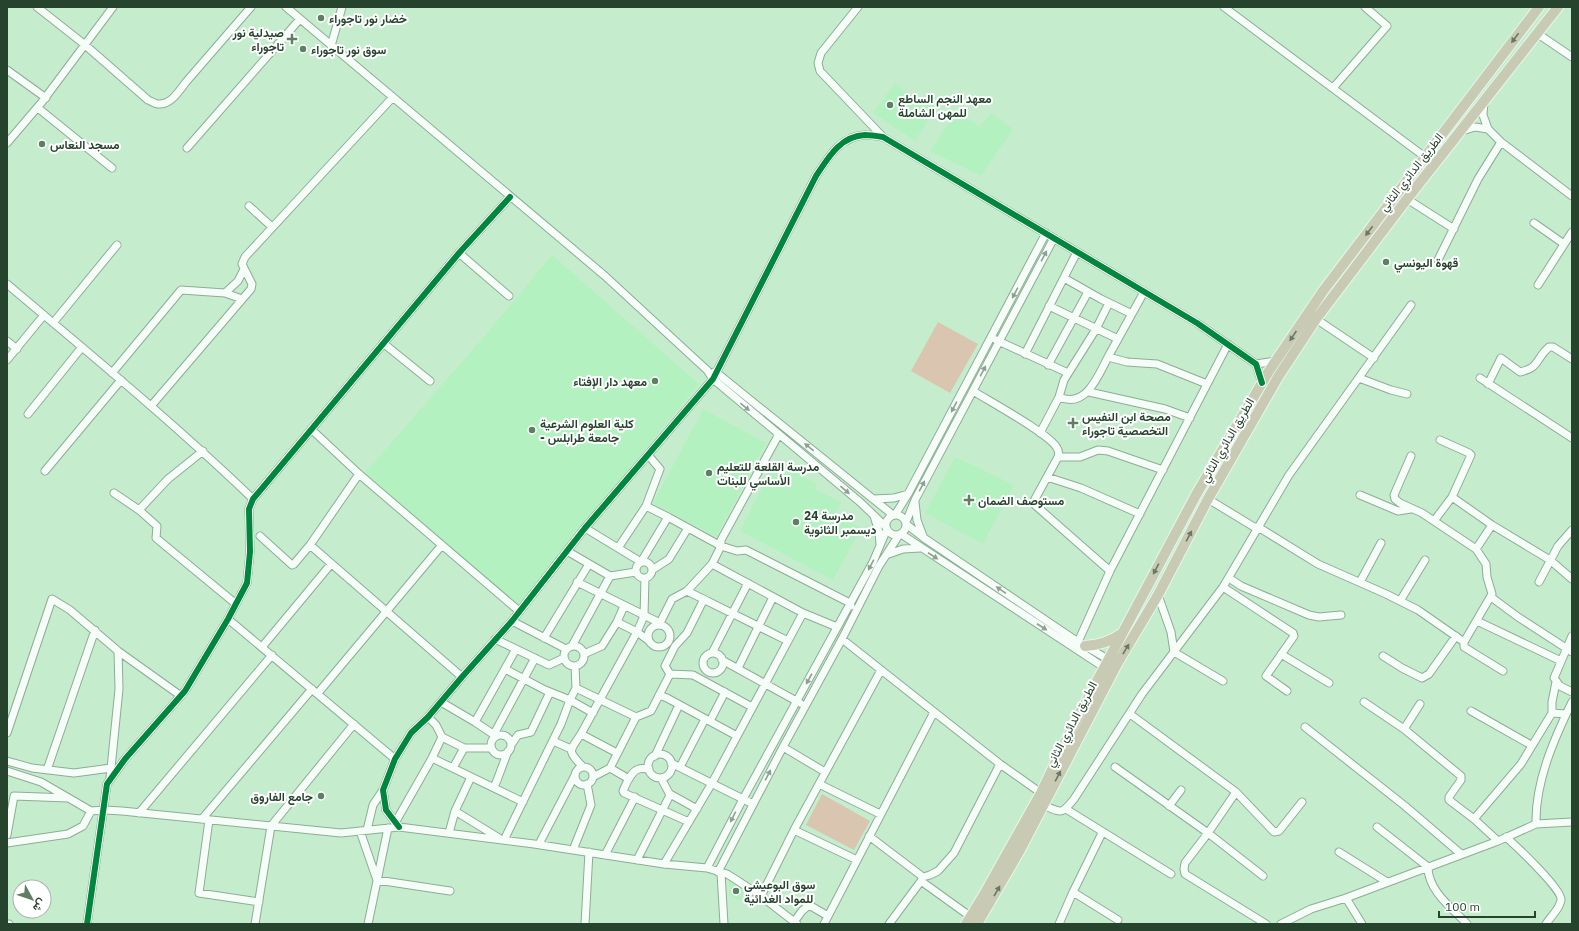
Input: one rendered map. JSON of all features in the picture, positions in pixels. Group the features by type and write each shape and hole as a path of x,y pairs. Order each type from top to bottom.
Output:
{"highway":[{"name":"الطريق الدائري الثاني","path":"971,922 1020,850 1110,666 1121,634 1197,493 1262,383 1323,291 1539,7"},
{"name":"الطريق الدائري الثاني","path":"971,922 1041,792 1072,728 1110,666 1158,595 1208,499 1278,378 1316,319 1406,199 1558,7"},
{"path":"1082,644 1101,644 1112,641 1121,634"}],"street":[{"path":"37,7 84,44 148,100 157,104 168,102 177,95 186,82 251,7"},
{"path":"7,143 46,98 84,44 113,7"},
{"path":"286,7 605,276 707,370 713,379 872,512 893,535 900,534 920,548 1110,666"},
{"path":"331,46 342,7"},
{"path":"858,7 821,52 818,63 820,71 883,137 1046,233 1228,344 1256,364 1262,383"},
{"path":"1224,7 1234,10 1333,88 1425,157"},
{"path":"1333,88 1387,26 1365,7"},
{"path":"187,148 300,19"},
{"path":"1538,34 1572,56"},
{"path":"7,70 46,98"},
{"path":"151,406 250,289 252,284 242,264 245,257 393,97"},
{"path":"1484,102 1483,115 1488,130 1501,142 1572,196"},
{"path":"38,108 112,168"},
{"path":"1459,132 1475,127 1488,130"},
{"path":"377,880 363,831 373,806 383,790 395,759 411,733 428,717 512,621 585,528 713,379 806,195 816,176 835,147 847,139 864,135 883,137"},
{"path":"1438,260 1478,179 1501,142"},
{"path":"110,778 181,696 228,619 247,583 250,552 249,509 253,499 459,253 510,197"},
{"path":"1406,199 1454,229"},
{"path":"249,206 272,227"},
{"path":"1534,223 1564,244"},
{"path":"1538,285 1572,232"},
{"path":"707,868 880,547 887,528 888,518 894,515 908,494 1046,233"},
{"path":"724,924 719,872 783,747 855,616 879,566 900,534 905,530 906,523 915,500 1054,238"},
{"path":"54,323 117,245"},
{"path":"1025,354 1077,252"},
{"path":"459,253 509,296"},
{"path":"225,294 238,281 244,269"},
{"path":"1064,278 1132,314"},
{"path":"7,284 203,451 253,499"},
{"path":"112,373 181,290 225,294 242,299"},
{"path":"1048,365 1088,292"},
{"path":"1059,397 1063,399 1074,399 1089,392 1144,292"},
{"path":"1040,433 1059,397 1064,380 1096,329 1109,303"},
{"path":"1043,805 1059,812 1066,809 1074,799 1142,694 1229,578 1289,475 1411,305"},
{"path":"1049,306 1118,339"},
{"path":"7,360 44,315"},
{"path":"1316,319 1374,358"},
{"path":"999,322 1006,326"},
{"path":"991,338 1068,373"},
{"path":"7,341 17,349"},
{"path":"383,343 430,381"},
{"path":"1082,644 1110,571 1228,344"},
{"path":"1488,384 1501,358 1520,372 1530,370 1536,366 1543,352 1549,346 1572,359"},
{"path":"28,414 82,347"},
{"path":"1108,357 1127,362 1157,364 1208,384"},
{"path":"1256,364 1276,361"},
{"path":"707,370 717,373 894,515 902,516 906,523 924,538 1082,644 1110,666"},
{"path":"1359,378 1391,390 1407,394"},
{"path":"1480,378 1572,438"},
{"path":"45,471 121,380"},
{"path":"731,395 736,389"},
{"path":"973,391 1040,433 1057,447 1059,452 1058,457 1034,502 1035,505 1110,571"},
{"path":"1089,392 1165,408 1190,418"},
{"path":"311,429 359,474 519,611"},
{"path":"648,640 649,631 659,624 672,599 687,591 712,564 721,546 721,540 779,434"},
{"path":"938,436 946,440"},
{"path":"1434,521 1452,497 1471,456 1469,453 1440,440"},
{"path":"1058,457 1080,457 1098,450 1108,451 1163,470"},
{"path":"139,510 168,480 203,451"},
{"path":"618,548 646,506 660,469 648,455"},
{"path":"1411,456 1394,495 1395,499 1434,521 1476,549 1486,564 1487,577 1492,594 1464,642 1464,647 1503,671"},
{"path":"260,536 293,565 310,545 359,474"},
{"path":"1047,477 1081,488 1140,514"},
{"path":"114,493 139,510 158,526 156,538 236,604"},
{"path":"874,499 894,498 908,494"},
{"path":"1360,495 1398,511 1411,509"},
{"path":"1452,497 1492,525 1550,560 1572,579"},
{"path":"1208,499 1254,526 1258,526 1318,564 1418,610 1464,642"},
{"path":"915,500 917,520 924,538"},
{"path":"646,506 721,546 737,551 746,550 850,603 855,616"},
{"path":"872,512 877,525 880,547"},
{"path":"636,572 637,566 641,562 668,517"},
{"path":"1476,549 1492,525"},
{"path":"585,528 641,562 649,563 652,570"},
{"path":"645,578 650,575 652,570 669,559 688,528"},
{"path":"1539,582 1558,546 1572,530"},
{"path":"1360,582 1381,543"},
{"path":"310,545 462,677"},
{"path":"259,902 199,892 206,820 315,691 387,611 442,545"},
{"path":"886,555 902,549 920,548"},
{"path":"567,551 610,576 636,572"},
{"path":"1400,601 1425,560"},
{"path":"262,647 331,564"},
{"path":"544,638 589,564"},
{"path":"712,564 802,613 837,627"},
{"path":"636,572 639,576 645,578"},
{"path":"495,639 551,665 564,658 610,576"},
{"path":"593,777 589,768 583,767 571,755 571,749 581,734 599,699 638,632 644,616 645,578"},
{"path":"1229,578 1241,586 1309,615 1329,617 1341,615"},
{"path":"577,582 665,627 669,632 668,641 664,645 658,647 652,645 638,632 617,622"},
{"path":"722,660 722,666 718,671 712,672 707,670 704,665 704,659 712,653 748,583"},
{"path":"1223,587 1293,632 1294,636 1266,677 1287,691"},
{"path":"687,591 788,641"},
{"path":"1158,595 1171,632 1174,652"},
{"path":"738,668 773,597"},
{"path":"1491,597 1524,622 1569,650"},
{"path":"7,732 52,599 70,610 118,651 181,696"},
{"path":"670,674 665,666 675,646 687,633 704,599"},
{"path":"564,658 569,666 575,666 581,663 584,654 602,646 617,622 624,606"},
{"path":"664,864 712,783 802,613"},
{"path":"228,619 395,759"},
{"path":"512,621 544,638 569,648 581,649 584,654"},
{"path":"1477,621 1561,661"},
{"path":"47,770 95,630"},
{"path":"1382,656 1422,678 1426,677 1456,636"},
{"path":"1474,819 1521,764 1531,745 1552,713 1552,702 1556,682 1554,676 1561,661 1569,650 1572,636"},
{"path":"842,639 1000,764 1041,792"},
{"path":"668,641 675,646"},
{"path":"475,722 516,649"},
{"path":"87,924 104,810 105,793 110,778 119,689 118,651"},
{"path":"1174,652 1223,681"},
{"path":"712,653 718,655 722,660 806,705"},
{"path":"1281,654 1328,684"},
{"path":"139,813 272,655"},
{"path":"535,658 491,741 491,748 493,751 499,755 506,754 518,735 531,732 550,692"},
{"path":"503,840 565,716 576,688 575,666"},
{"path":"505,669 550,692 570,700 593,713"},
{"path":"761,896 794,830 881,670"},
{"path":"670,674 693,675 752,707"},
{"path":"573,850 591,805 588,784 593,777 610,768 636,717 651,711 670,674"},
{"path":"1556,682 1572,692"},
{"path":"576,688 636,717"},
{"path":"680,767 725,692"},
{"path":"659,695 737,736"},
{"path":"441,702 495,735 502,734 506,736 510,741 510,748 493,787"},
{"path":"1364,702 1404,729 1461,776 1461,780 1449,797 1449,800 1474,819 1498,841"},
{"path":"1536,824 1536,810 1546,763 1555,736 1572,702"},
{"path":"1404,729 1420,704"},
{"path":"671,763 671,771 665,777 661,778 653,776 649,769 649,761 655,756 679,705"},
{"path":"1471,711 1531,745"},
{"path":"824,924 934,712"},
{"path":"1552,713 1566,714"},
{"path":"1130,714 1236,792 1274,832 1279,831 1302,802"},
{"path":"428,717 436,725 442,737 464,748 491,748"},
{"path":"255,924 271,826 354,724"},
{"path":"1305,727 1405,806 1461,854"},
{"path":"581,734 618,753"},
{"path":"397,825 442,737"},
{"path":"553,741 571,749"},
{"path":"783,747 825,772"},
{"path":"453,768 464,748"},
{"path":"655,756 663,755 667,757 671,763 753,804"},
{"path":"432,758 523,802"},
{"path":"7,761 32,768 74,773 111,768"},
{"path":"889,924 922,879 938,871 954,853 1000,764"},
{"path":"539,844 574,775 577,770 583,767"},
{"path":"1115,767 1208,833 1264,876"},
{"path":"610,768 629,779"},
{"path":"649,769 637,770 629,779 624,792 689,822"},
{"path":"7,771 41,782 91,811 104,810 139,813 341,833 388,828 397,825 539,844 664,864 707,868 727,874 761,896 791,922 809,905 828,916"},
{"path":"574,775 578,784 588,784"},
{"path":"449,833 455,811 471,777"},
{"path":"661,778 670,794 697,809"},
{"path":"819,784 880,814"},
{"path":"383,790 386,810 397,825"},
{"path":"1169,806 1181,790"},
{"path":"1236,792 1185,863 1185,874 1266,924"},
{"path":"637,860 670,794"},
{"path":"7,835 14,796 68,798"},
{"path":"605,855 635,797"},
{"path":"1066,809 1102,833 1171,874"},
{"path":"7,843 68,834 83,826 91,811"},
{"path":"455,811 503,840"},
{"path":"1281,924 1310,909 1346,898 1498,841 1536,824 1572,822"},
{"path":"1377,827 1428,867"},
{"path":"368,924 388,828"},
{"path":"794,830 856,860"},
{"path":"1059,924 1072,892 1102,833"},
{"path":"869,836 922,879 971,922"},
{"path":"1506,837 1548,878 1561,895 1561,901 1546,924"},
{"path":"585,924 589,852"},
{"path":"1339,852 1387,882"},
{"path":"1428,867 1428,875 1433,887 1467,924"},
{"path":"377,880 450,891"},
{"path":"1072,892 1118,920"},
{"path":"1346,898 1362,924"}],"shaded area":[{"path":"895,83 920,104 928,92 940,101 915,141 873,113"},
{"path":"957,111 980,127 991,113 1013,129 981,176 930,151"},
{"name":"كلية العلوم الشرعية - جامعة طرابلس","path":"552,255 699,384 517,607 363,475 483,338"},
{"path":"938,322 978,344 950,393 911,371"},
{"name":"مدرسة القلعة للتعليم الأساسي للبنات","path":"703,409 766,443 716,537 653,503"},
{"name":"مستوصف الضمان","path":"955,457 1008,482 1013,486 983,544 925,513"},
{"name":"مدرسة 24 ديسمبر الثانوية","path":"775,462 817,484 815,489 841,502 834,515 861,528 833,580 740,531"},
{"path":"822,794 870,821 854,850 806,825"},
{"name":"سوق البوعيشي للمواد الغدائية","path":"729,879 746,887 740,901 729,895"}],"cycle path":[{"path":"399,827 386,810 383,790 395,759 411,733 428,717 512,621 585,528 713,379 816,176 830,155 848,139 865,135 883,137 1197,323 1256,364 1262,383"},
{"path":"87,924 107,784 125,759 185,691 228,619 247,583 250,552 249,509 253,499 459,253 510,197"}],"place":[{"name":"خضار نور تاجوراء","path":"321,18"},
{"name":"صيدلية نور تاجوراء","path":"292,39"},
{"name":"سوق نور تاجوراء","path":"303,49"},
{"name":"معهد النجم الساطع للمهن الشاملة","path":"890,105"},
{"name":"مسجد النعاس","path":"42,144"},
{"name":"قهوة اليونسي","path":"1386,262"},
{"name":"معهد دار الإفتاء","path":"655,381"},
{"name":"مصحة ابن النفيس التخصصية تاجوراء","path":"1073,423"},
{"name":"كلية العلوم الشرعية - جامعة طرابلس","path":"532,430"},
{"name":"مدرسة القلعة للتعليم الأساسي للبنات","path":"709,473"},
{"name":"مستوصف الضمان","path":"969,500"},
{"name":"مدرسة 24 ديسمبر الثانوية","path":"796,522"},
{"name":"جامع الفاروق","path":"321,796"},
{"name":"سوق البوعيشي للمواد الغدائية","path":"736,891"}]}
